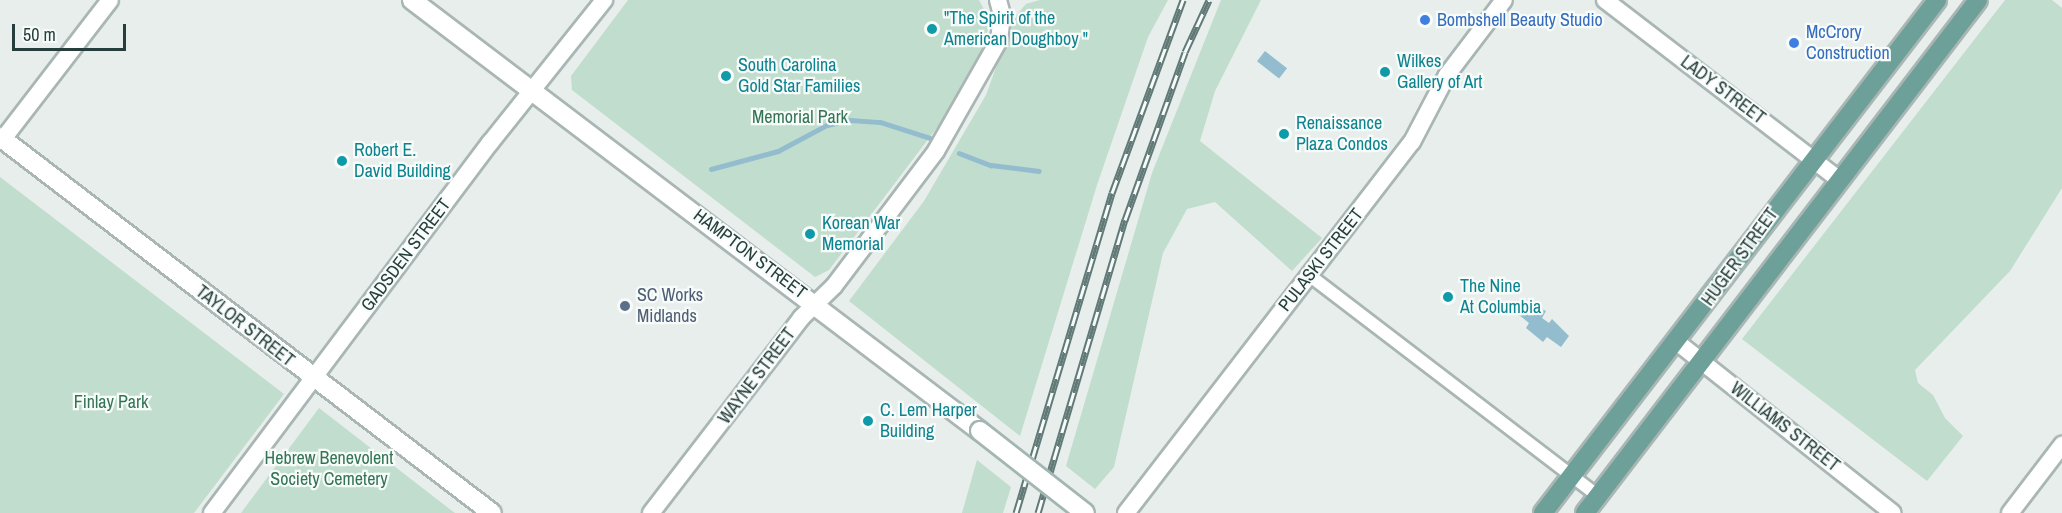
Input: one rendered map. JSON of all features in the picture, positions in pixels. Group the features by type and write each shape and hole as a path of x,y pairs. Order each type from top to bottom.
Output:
{"main road":[{"name":"HAMPTON STREET","path":"412,0 532,88 1085,513"},
{"name":"HUGER STREET","path":"1543,513 1677,342 1812,159 1937,0"},
{"name":"HUGER STREET","path":"1585,513 1978,0"},
{"name":"TAYLOR STREET","path":"2,138 312,378 492,513"}],"street":[{"path":"2,138 110,0"},
{"name":"GADSDEN STREET","path":"212,513 532,88 604,0"},
{"name":"WAYNE STREET","path":"651,513 813,303 834,286 936,151 999,40 1002,27 1001,0"},
{"name":"PULASKI STREET","path":"1126,513 1413,142 1447,75 1504,0"},
{"name":"LADY STREET","path":"1605,0 1840,180"},
{"path":"1309,275 1598,496"},
{"name":"WILLIAMS STREET","path":"1677,342 1893,513"},
{"path":"2010,513 2062,445"}],"green space":[{"name":"Memorial Park","path":"628,0 979,0 988,17 988,28 985,45 942,121 829,270 815,277 572,90 571,76"},
{"path":"1040,0 1168,0 1148,37 1097,185 1020,436 849,301 924,201 986,95 1014,18 1026,4"},
{"path":"1221,0 1261,0 1215,91 1200,141 1322,238 1292,271 1215,202 1187,209 1163,253 1114,467 1095,489 1066,466 1152,173"},
{"path":"2005,0 2052,0 2062,8 2062,188 2010,271 1915,370 1918,383 1933,395 1945,418 1963,436 1927,481 1742,339"},
{"name":"Finlay Park","path":"0,177 284,394 194,513 0,513"},
{"name":"Hebrew Benevolent Society Cemetery","path":"319,408 447,507 455,513 241,513"},
{"path":"977,460 1011,487 1003,513 962,513"}],"water":[{"path":"1265,51 1287,68 1279,78 1257,61"},
{"path":"1534,305 1546,311 1542,318 1549,323 1552,319 1569,336 1561,347 1547,337 1543,342 1526,328 1529,323 1519,315 1526,306 1530,309"}],"waterway":[{"path":"711,169 778,151 827,125 850,120 880,122 930,138"},
{"path":"959,153 991,165 1039,171"}],"railway":[{"path":"1016,513 1112,193 1183,0"},
{"path":"1038,513 1125,220 1185,52 1209,0"}],"place":[{"name":"Bombshell Beauty Studio","path":"1425,20"},
{"name":"\"The Spirit of the American Doughboy \"","path":"932,29"},
{"name":"McCrory Construction","path":"1794,43"},
{"name":"Wilkes Gallery of Art","path":"1385,72"},
{"name":"South Carolina Gold Star Families","path":"726,76"},
{"name":"Renaissance Plaza Condos","path":"1284,134"},
{"name":"Robert E. David Building","path":"342,161"},
{"name":"Korean War Memorial","path":"810,234"},
{"name":"The Nine At Columbia","path":"1448,297"},
{"name":"SC Works Midlands","path":"625,306"},
{"name":"C. Lem Harper Building","path":"868,421"}]}
